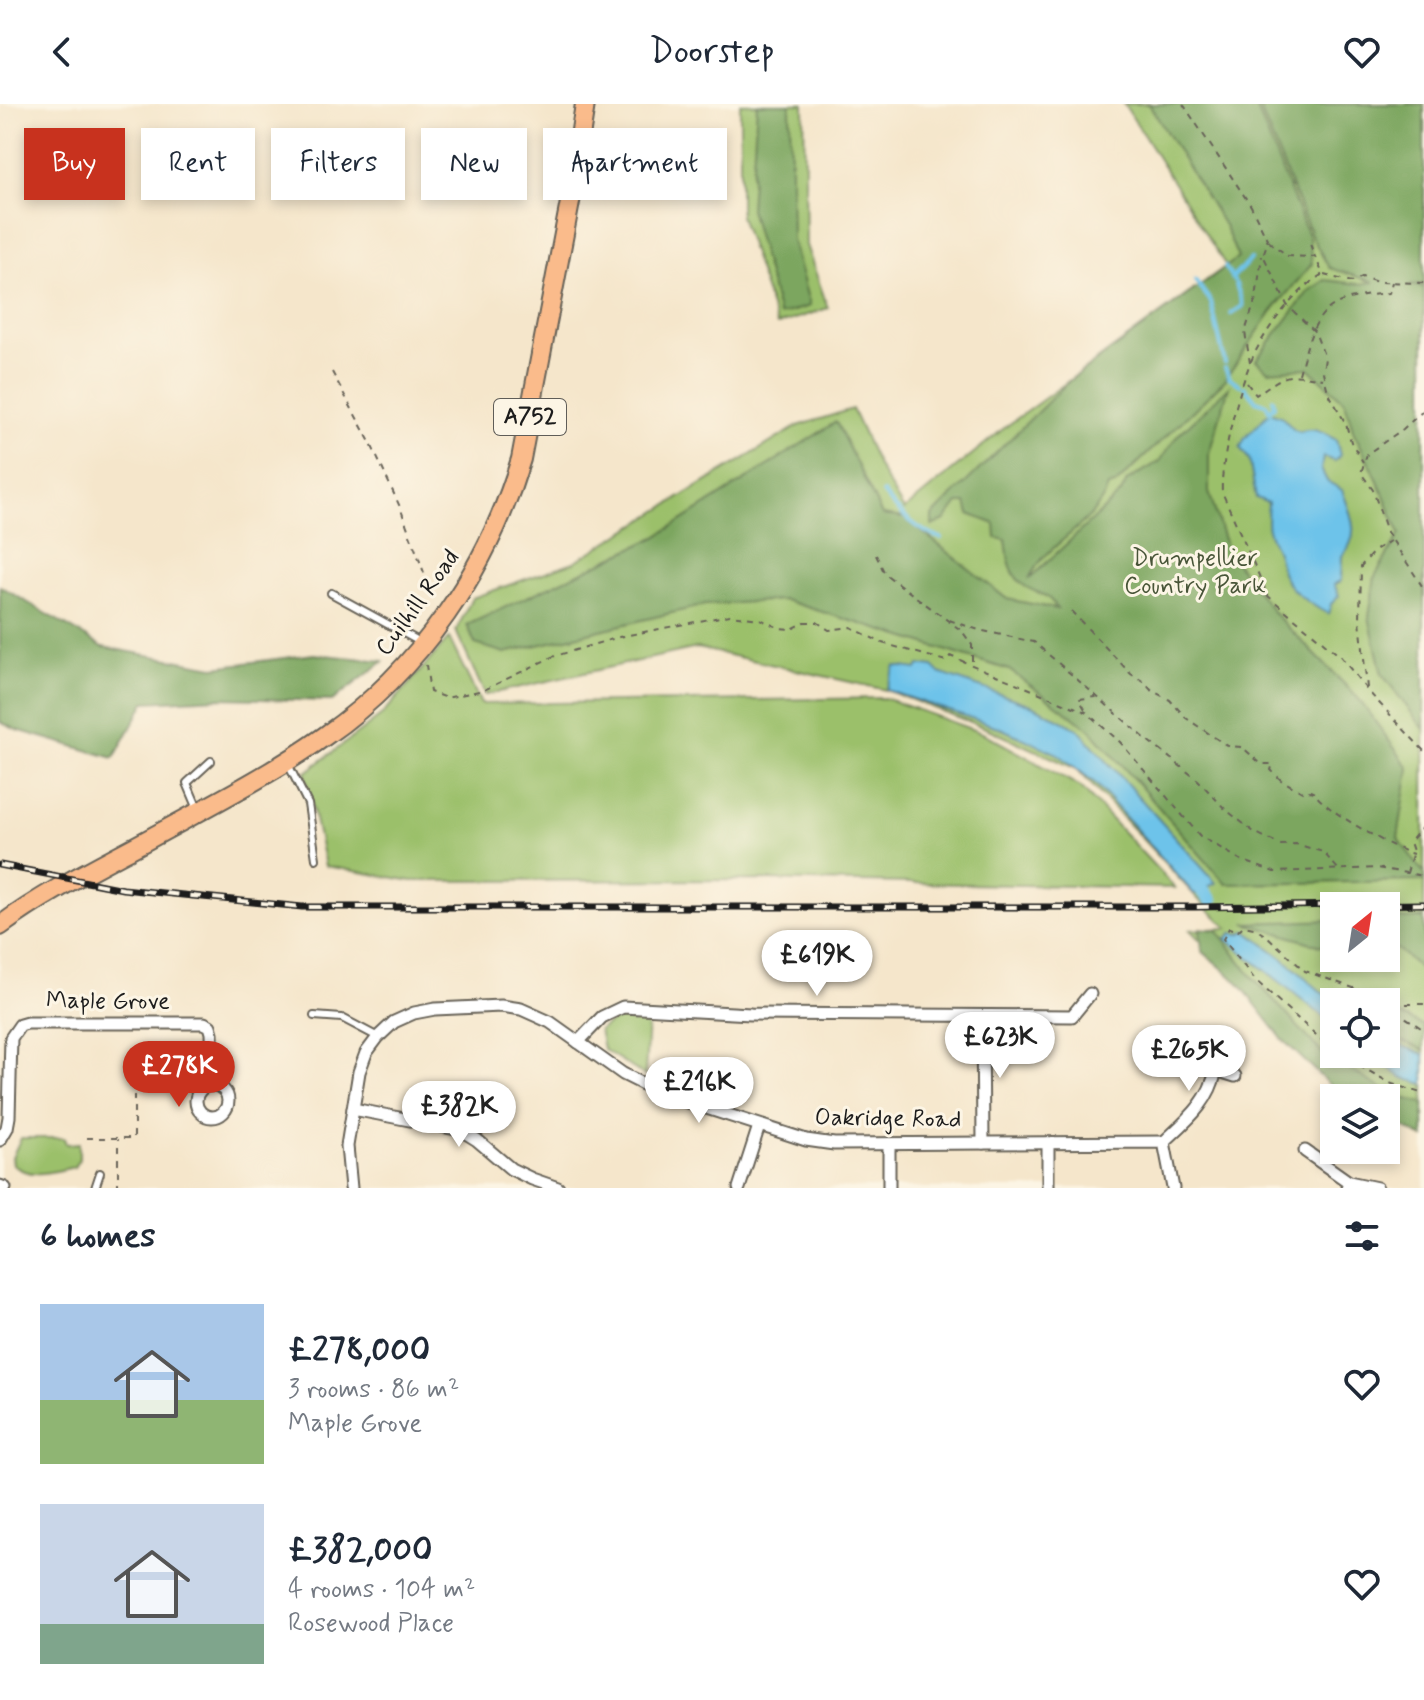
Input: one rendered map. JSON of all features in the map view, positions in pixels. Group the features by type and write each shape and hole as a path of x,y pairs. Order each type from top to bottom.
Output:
{"main road":[{"name":"Cuilhill Road","path":"0,926 65,884 287,762 365,705 443,620 489,545 521,459 569,212 585,104"}],"street":[{"path":"578,1042 602,1017 623,1007 751,1014 1072,1016 1090,994"},
{"name":"Oakridge Road","path":"351,1188 347,1146 362,1062 378,1037 394,1022 424,1010 501,1006 535,1014 641,1085 759,1126 819,1143 1164,1142"},
{"path":"982,1017 983,1143"},
{"name":"Maple Grove","path":"0,1140 9,1117 11,1038 20,1025 27,1023 204,1023 210,1026 212,1033 213,1085"},
{"path":"1189,1039 1216,1070 1235,1076"},
{"path":"1173,1188 1164,1142 1205,1100 1216,1070"},
{"path":"353,1109 461,1130 511,1169 558,1188"},
{"path":"739,1188 759,1126"},
{"path":"1048,1143 1048,1188"},
{"path":"889,1144 889,1188"},
{"path":"1305,1151 1348,1185 1377,1188"}],"lane":[{"path":"331,593 423,644"},
{"path":"199,811 187,783 211,761"},
{"path":"287,762 308,804 316,859"},
{"path":"314,1016 342,1018 378,1037"},
{"path":"95,1188 100,1173"}],"path":[{"path":"1183,104 1251,206 1268,241 1288,256 1315,258"},
{"path":"1250,366 1245,332 1268,241"},
{"path":"1310,244 1323,274"},
{"path":"1263,255 1287,305 1313,330 1325,358 1323,372 1328,392 1363,462"},
{"path":"1424,283 1377,282 1362,277 1352,282 1323,274 1311,281 1287,305 1250,366 1231,429 1221,480 1222,492 1268,596 1341,657 1424,751"},
{"path":"1299,374 1319,316 1330,305 1389,293 1392,282"},
{"path":"332,372 371,444 400,507 443,620"},
{"path":"1246,380 1256,395 1283,377 1299,374 1325,380"},
{"path":"1424,410 1367,454 1361,473 1373,490 1392,540 1424,589"},
{"path":"1367,690 1360,620 1361,566 1375,550 1392,540"},
{"path":"876,555 885,574 949,620 972,645 972,665"},
{"path":"1071,611 1131,674 1170,700 1186,718 1228,746 1242,747 1261,764 1273,764 1271,770 1281,780 1304,793 1315,793 1318,801 1349,823 1371,832 1399,851 1413,854"},
{"path":"423,644 430,692 446,698 484,690 552,657 591,645 730,615 760,619 779,628 792,629 805,622 817,622 829,630 851,627 882,643 946,661 950,656 1088,713"},
{"path":"949,620 1034,642 1198,780 1225,809 1254,832 1281,845 1296,844 1323,852 1340,871"},
{"path":"1097,696 1079,699 1088,713 1120,742 1200,836 1241,860 1274,872 1377,868 1424,876"},
{"path":"1407,873 1413,854 1410,842 1424,825"},
{"path":"1320,1038 1255,980 1223,939 1229,928 1238,931 1247,926 1268,937 1305,971 1353,988"},
{"path":"1400,1004 1424,1004"},
{"path":"1400,1013 1424,1030"},
{"path":"1363,1068 1392,1084 1424,1094"},
{"path":"87,1138 134,1138 134,1085"},
{"path":"118,1138 118,1188"}],"green space":[{"path":"740,104 804,104 806,245 828,308 777,325 740,216"},
{"path":"757,104 790,104 792,240 810,306 779,315 750,209"},
{"name":"Drumpellier Country Park","path":"1124,104 1424,104 1424,1130 1400,1110 1400,1084 1342,1084 1324,1068 1400,1068 1400,988 1320,988 1320,1063 1190,930 1228,928 1077,769 988,729 886,690 697,648 485,695 456,631 472,598 574,562 798,426 852,409 879,468 904,510 1008,425 1226,266"},
{"path":"1149,104 1255,104 1309,238 1312,264 1272,311 1223,382 1115,485 1108,487 1093,513 1047,554 1029,579 1121,493 1127,481 1160,461 1177,436 1229,387 1209,453 1209,492 1228,552 1275,614 1357,697 1409,768 1398,838 1424,874 1424,881 1226,884 1090,729 1009,670 784,600 705,605 505,653 475,644 467,625 656,537 836,422 882,515 905,518 1007,599 1057,609 1046,596 1026,587 1016,578 1006,540 996,538 995,524 969,514 966,503 958,503 945,520 932,526 932,516 1069,381 1238,258 1225,227"},
{"path":"1258,104 1424,104 1424,284 1410,285 1424,287 1424,729 1382,674 1369,617 1375,576 1400,534 1354,433 1345,402 1309,368 1268,371 1256,360 1309,291 1325,280 1359,284 1374,282 1329,268 1312,237"},
{"path":"0,586 103,647 214,667 314,654 384,661 332,701 219,698 145,702 114,758 17,730 0,722"},
{"path":"449,638 481,704 885,698 985,734 1081,787 1175,888 759,880 412,881 325,866 305,773 382,715"},
{"path":"1424,918 1424,972 1400,952 1400,919"},
{"path":"1320,920 1320,946 1245,923"},
{"path":"1200,928 1217,930 1251,975 1320,1051 1320,1068 1347,1068 1374,1084 1329,1084 1283,1040 1238,982 1202,951"},
{"path":"1400,1015 1424,1026 1424,1050 1400,1041"},
{"path":"626,1017 648,1018 645,1076 603,1049 599,1030"},
{"path":"1400,1097 1424,1103 1424,1138 1400,1125"},
{"path":"21,1138 64,1138 66,1144 79,1143 79,1159 74,1167 42,1173 26,1172 13,1164 12,1157"}],"water":[{"path":"1270,412 1281,416 1294,430 1314,430 1336,440 1340,455 1335,461 1323,457 1321,469 1327,481 1342,490 1353,532 1352,540 1342,556 1341,581 1334,584 1339,596 1331,604 1328,614 1298,594 1284,577 1268,528 1268,503 1256,498 1249,459 1240,448 1245,438"},
{"path":"919,665 933,667 939,673 1034,706 1078,729 1216,883 1194,894 1096,784 1058,754 998,727 886,690 895,666 917,669"},
{"path":"1246,931 1320,991 1320,1014 1226,939 1232,933"},
{"path":"1400,1045 1424,1054 1424,1084 1402,1078 1389,1068 1400,1068"}],"waterway":[{"path":"1232,278 1251,259"},
{"path":"1225,267 1234,281"},
{"path":"1195,280 1211,302 1225,363"},
{"path":"1231,314 1243,306 1236,284"},
{"path":"1225,368 1229,377 1240,385"},
{"path":"1245,387 1256,401 1266,404 1270,412"},
{"path":"1269,410 1274,406 1273,399"},
{"path":"883,493 909,520 925,532 941,538"},
{"path":"1190,876 1211,900"}],"railway":[{"path":"0,865 123,889 302,907 1424,904"}]}
